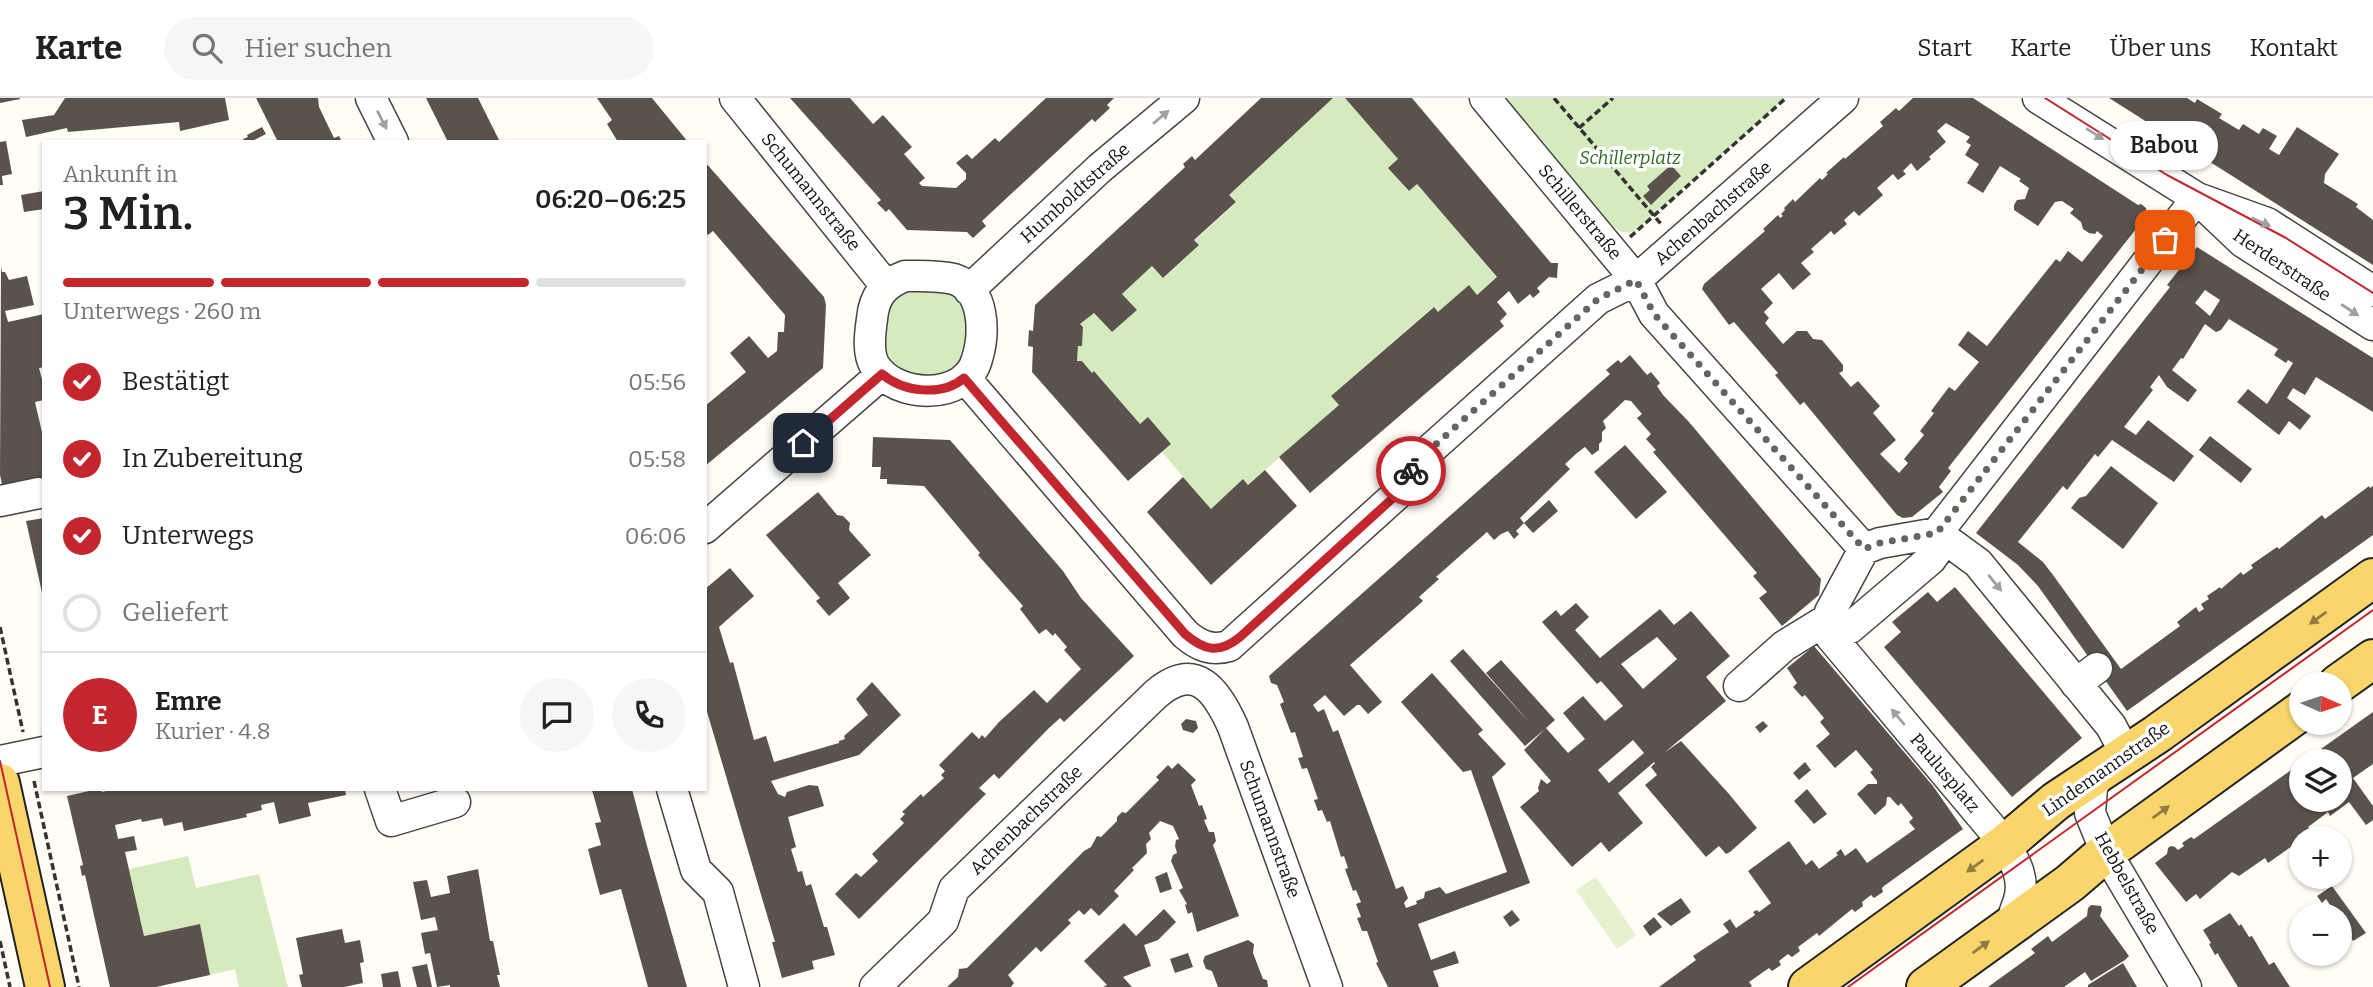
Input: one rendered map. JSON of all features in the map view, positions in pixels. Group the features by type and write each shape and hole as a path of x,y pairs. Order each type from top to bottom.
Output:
{"main road":[{"name":"Lindemannstraße","path":"1808,987 2005,845 2056,801 2110,766 2373,578"},
{"path":"2352,674 2373,659"},
{"path":"1926,987 2289,720"},
{"path":"0,783 45,987"}],"street":[{"path":"371,98 392,140"},
{"name":"Schumannstraße","path":"735,98 886,286"},
{"name":"Humboldtstraße","path":"970,290 1100,168 1184,98"},
{"name":"Schillerstraße","path":"1485,98 1636,280 1654,314 1864,549"},
{"name":"Achenbachstraße","path":"964,378 1185,634 1206,647 1229,646 1404,488 1414,464 1598,299 1636,280 1843,98"},
{"name":"Herderstraße","path":"2038,98 2197,198 2243,242 2373,325"},
{"path":"1738,685 1784,646 1829,628 1850,628 1931,559 1941,536 2197,198"},
{"name":"Herderstraße","path":"2197,198 2267,223 2373,291"},
{"path":"905,276 927,276 954,280 970,290 979,308 981,335 977,362 964,378 950,388 921,389 898,385 874,365 870,329 875,301 886,286 905,276"},
{"path":"707,526 882,374"},
{"path":"0,501 39,493"},
{"path":"1829,628 1864,549 1880,543 1941,536 1978,563 2087,676 2120,743 2110,766"},
{"name":"Paulusplatz","path":"1829,628 2005,845 2018,865 2018,903 2013,911 2013,924"},
{"name":"Schumannstraße","path":"1199,681 1216,694 1233,727 1327,987"},
{"name":"Achenbachstraße","path":"875,987 943,921 954,889 1156,694 1173,683 1199,681"},
{"path":"0,761 42,752"},
{"name":"Hebbelstraße","path":"2110,766 2092,788 2090,813 2106,852 2186,987"},
{"path":"381,791 391,821 455,802"},
{"path":"673,791 696,870 718,892 744,987"}],"path":[{"path":"1554,98 1678,244"},
{"path":"1579,128 1614,98"},
{"path":"1613,252 1786,98"},
{"path":"56,883 79,987"},
{"path":"0,941 10,987"}],"green space":[{"path":"1333,98 1345,98 1398,159 1389,168 1408,191 1417,184 1497,278 1477,295 1469,286 1438,312 1433,307 1331,396 1339,405 1248,485 1243,480 1211,509 1162,452 1171,444 1147,418 1140,424 1095,371 1092,373 1082,361 1077,361 1078,346 1082,346 1083,327 1080,324 1094,313 1112,332 1137,310 1122,294 1152,266 1164,278 1199,245 1195,240 1236,203 1229,195"},
{"name":"Schillerplatz","path":"1504,98 1785,98 1635,231 1622,232 1605,218"},
{"path":"904,277 975,299 958,382 891,380 873,313"},
{"path":"188,856 196,888 259,874 288,987 239,987 235,969 210,975 200,924 144,936 129,869"},
{"path":"1596,877 1636,935 1617,949 1576,890"}],"building":[{"path":"0,98 20,98 20,99 0,103"},
{"path":"65,98 225,98 229,120 180,131 179,122 68,132 67,128 26,137 22,120 54,115"},
{"path":"256,98 318,98 319,107 334,138 339,136 341,140 277,140"},
{"path":"426,98 478,98 499,140 447,140"},
{"path":"597,98 652,98 686,140 617,140 607,124 612,120"},
{"path":"790,98 850,98 873,124 883,115 912,147 904,154 925,178 919,183 922,186 956,188 966,179 966,173 956,163 967,154 972,159 995,138 999,142 1046,98 1114,98 1107,105 1110,108 1095,122 1092,119 982,221 986,226 973,238 967,232 907,230 889,209 886,212 877,203 881,200"},
{"path":"1261,98 1333,98 1229,195 1236,202 1194,240 1199,245 1163,278 1152,266 1122,294 1137,310 1112,332 1094,313 1080,324 1083,327 1082,346 1078,346 1077,361 1082,361 1092,373 1094,371 1140,424 1148,417 1171,444 1128,481 1032,372 1033,347 1028,346 1029,330 1033,331 1035,305 1183,169 1183,164 1192,156 1195,160"},
{"path":"1345,98 1412,98 1551,263 1558,263 1557,278 1549,277 1537,288 1540,292 1533,298 1530,294 1518,304 1509,291 1497,302 1507,314 1500,321 1504,326 1310,493 1279,457 1339,405 1331,396 1434,307 1438,312 1469,285 1477,295 1497,277 1417,184 1409,191 1388,168 1398,159"},
{"path":"1913,98 1973,98 2138,205 2141,204 2146,208 2147,215 1948,468 1951,471 1939,487 1943,492 1912,517 1903,518 1897,515 1804,402 1800,405 1775,375 1778,373 1734,322 1729,325 1702,289 1704,284 1765,231 1763,229 1778,215 1780,218 1783,216 1781,214 1784,208 1793,199 1795,202 1820,178 1822,180 1844,157 1845,159 1883,126 1880,122 1896,108 1899,111","holes":["1946,123 1970,137 1966,142 1971,145 1965,155 1979,164 1967,183 1983,193 2000,166 2021,179 2019,181 2029,188 2025,199 2017,200 2014,210 2038,226 2055,202 2062,201 2074,209 2070,213 2081,222 2083,229 2095,234 2097,231 2103,236 2082,262 2068,251 2060,262 2056,259 1987,346 1968,331 1958,345 1979,362 1955,391 1949,387 1931,411 1934,413 1920,431 1924,435 1904,459 1908,463 1899,473 1880,454 1896,440 1873,413 1880,406 1858,381 1851,387 1839,373 1843,371 1843,365 1822,340 1813,339 1807,331 1797,331 1783,344 1765,323 1769,318 1764,312 1773,303 1761,289 1779,273 1793,290 1811,274 1801,263 1814,252 1811,249 1831,231 1834,235 1847,224 1844,220 1854,211 1859,216 1883,195 1877,188 1893,174 1898,180 1906,174 1903,171 1911,163 1917,171 1931,159 1929,157 1946,142 1937,131"]},
{"path":"2109,98 2187,98 2195,103 2197,99 2222,114 2219,118 2239,130 2243,124 2259,134 2263,128 2277,136 2269,149 2279,155 2297,127 2339,154 2325,174 2324,183 2358,204 2356,207 2373,220 2373,265"},
{"path":"262,127 266,134 254,140 244,140 247,135"},
{"path":"6,141 12,174 2,176 3,185 0,185 0,142"},
{"path":"707,164 824,297 826,305 823,368 707,464 707,404 746,372 730,353 749,336 768,358 777,351 778,332 784,332 785,315 713,231 708,235"},
{"path":"1671,165 1681,176 1651,205 1643,196 1650,190 1647,186"},
{"path":"42,191 42,209 24,212 21,195"},
{"path":"2197,247 2373,358 2373,412 2316,377 2305,395 2293,388 2287,398 2311,416 2300,430 2289,421 2279,435 2237,402 2248,389 2267,404 2293,363 2288,360 2286,363 2274,355 2278,349 2229,319 2221,330 2216,332 2205,324 2183,359 2181,358 2172,370 2197,390 2188,402 2167,387 2159,375 2150,387 2153,390 2124,427 2136,435 2148,420 2194,456 2174,482 2112,440 2098,457 2095,454 2067,490 2063,486 2018,542 2043,562 2121,669 2180,626 2177,622 2196,607 2199,612 2204,609 2201,604 2209,599 2207,596 2220,587 2221,589 2241,572 2243,575 2253,568 2251,565 2277,547 2279,549 2322,515 2325,519 2369,486 2373,486 2373,535 2127,711 2038,586 2018,565 1976,533 2170,287 2167,285","holes":["2205,290 2220,300 2210,316 2195,303"]},
{"path":"1,266 2,272 5,272 9,280 27,276 34,305 5,311 8,322 42,314 42,367 39,368 42,400 35,402 42,432 42,501 37,482 3,489 0,475"},
{"path":"1630,355 1647,375 1651,372 1660,383 1657,386 1663,395 1689,422 1821,579 1819,595 1782,626 1759,598 1767,592 1753,576 1757,573 1653,452 1656,450 1646,439 1651,434 1637,418 1642,414 1631,401 1625,400 1603,421 1606,428 1602,432 1599,450 1592,455 1585,447 1565,464 1570,469 1520,518 1524,523 1516,531 1519,534 1514,539 1508,531 1494,540 1487,532 1436,577 1439,579 1419,597 1423,601 1350,665 1382,702 1368,714 1357,705 1344,716 1325,695 1313,705 1318,712 1324,709 1333,732 1338,730 1396,889 1403,886 1408,898 1404,903 1406,908 1417,904 1416,901 1424,898 1425,892 1440,887 1446,894 1507,872 1471,770 1463,772 1401,702 1432,673 1483,730 1478,734 1506,764 1492,777 1530,883 1418,924 1431,960 1455,951 1459,963 1433,971 1439,987 1388,987 1376,963 1378,962 1367,931 1362,931 1357,918 1361,917 1356,904 1361,902 1356,890 1353,891 1345,869 1348,868 1344,856 1341,857 1330,821 1327,822 1322,810 1318,811 1314,800 1318,799 1307,768 1302,769 1298,758 1303,757 1295,732 1291,733 1280,704 1284,702 1277,685 1271,683 1269,676 1610,374 1606,370 1618,360 1621,363"},
{"path":"2210,436 2252,469 2241,483 2199,450"},
{"path":"873,437 950,440 1063,571 1081,598 1134,656 1064,722 1060,718 1049,728 999,779 994,774 979,788 986,794 859,919 835,894 856,873 861,877 878,861 872,854 904,823 900,819 905,814 902,812 944,778 941,775 945,771 939,765 972,732 979,739 982,735 985,738 1034,690 1047,703 1081,669 1064,650 1067,647 1055,633 1053,636 1046,629 1039,634 1020,609 1023,606 978,555 980,553 924,486 887,484 887,479 880,479 881,467 872,467"},
{"path":"1625,445 1667,492 1636,519 1594,472"},
{"path":"2111,466 2158,503 2123,549 2071,508 2079,498 2086,496"},
{"path":"1265,470 1297,506 1211,585 1147,512 1183,477 1211,509 1243,479 1248,485"},
{"path":"818,492 837,515 843,516 850,523 849,530 871,555 838,583 850,598 829,616 816,601 820,598 766,535"},
{"path":"1549,500 1558,511 1533,533 1524,523"},
{"path":"42,518 42,593 26,521"},
{"path":"730,568 754,596 719,627 730,663 733,662 754,740 766,736 774,762 845,739 844,736 868,715 856,699 872,682 901,715 859,755 771,781 778,794 785,797 787,792 809,785 818,786 824,806 788,817 796,847 791,849 798,872 802,871 806,886 811,884 835,955 812,961 814,969 782,978 772,942 775,942 707,712 707,587"},
{"path":"1955,587 2082,738 2012,797 1884,647 1901,632 1892,622 1928,592 1937,602"},
{"path":"1576,603 1589,617 1575,630 1600,658 1660,609 1674,625 1691,611 1730,656 1706,677 1726,701 1664,753 1681,741 1757,828 1730,852 1726,854 1719,846 1706,857 1645,785 1657,775 1651,767 1654,762 1618,793 1643,823 1609,852 1601,842 1572,867 1520,807 1539,791 1541,779 1547,784 1551,781 1524,750 1545,729 1525,746 1450,661 1463,649 1529,722 1486,673 1501,660 1555,720 1546,728 1568,753 1585,739 1563,713 1583,696 1605,721 1623,706 1601,681 1597,684 1542,622 1556,610 1561,616","holes":["1657,637 1677,659 1643,689 1621,664","1633,740 1644,753 1609,783 1598,770"]},
{"path":"1814,646 1933,786 1963,829 1884,886 1883,892 1874,898 1871,895 1855,912 1852,909 1819,936 1817,933 1798,947 1800,951 1792,957 1788,954 1779,961 1781,965 1772,971 1769,968 1749,982 1752,986 1659,987 1696,960 1693,956 1729,932 1723,924 1730,919 1736,928 1755,915 1753,912 1759,912 1771,903 1748,871 1789,841 1806,865 1812,860 1819,869 1838,855 1836,853 1841,849 1845,856 1856,848 1867,863 1915,829 1909,822 1913,818 1901,803 1898,806 1887,797 1886,805 1875,815 1857,794 1868,784 1877,784 1877,781 1870,772 1873,770 1856,750 1835,768 1816,746 1830,734 1820,722 1824,718 1805,695 1802,697 1793,687 1797,683 1787,668"},
{"path":"2373,712 2373,764 2353,778 2373,806 2373,820 2366,825 2352,806 2352,749 2321,749 2341,735 2352,735 2352,727"},
{"path":"1186,719 1196,721 1198,728 1193,733 1183,730 1181,724"},
{"path":"1763,721 1768,726 1760,733 1755,727"},
{"path":"1805,762 1811,770 1799,780 1793,773"},
{"path":"1178,763 1196,780 1191,785 1199,806 1202,805 1209,832 1214,832 1216,841 1213,845 1239,916 1197,932 1192,912 1188,914 1187,904 1179,890 1183,888 1171,861 1177,853 1175,846 1176,840 1179,839 1173,826 1160,821 1149,833 1151,839 1146,844 1147,853 1114,891 1119,896 1099,916 1091,908 1084,915 1079,910 1068,920 1071,923 1041,952 1036,947 1008,975 1014,983 1011,987 947,987 958,977 959,969 967,968 1091,847 1097,836 1101,837 1122,812 1126,813 1159,780 1156,777 1168,765 1172,769"},
{"path":"2289,772 2289,812 2328,812 2309,826 2289,826 2289,848 2268,863 2265,858 2239,876 2232,872 2200,899 2196,894 2186,902 2155,863 2167,854 2171,846 2178,850 2184,846 2182,843 2191,837 2194,839"},
{"path":"1807,789 1827,814 1814,824 1794,801"},
{"path":"89,791 345,791 346,795 308,803 311,816 279,824 274,802 261,805 262,810 246,814 247,817 184,831 182,822 164,826 162,818 142,822 141,819 115,825 118,839 134,836 137,850 125,852 144,936 200,924 210,975 156,987 110,987 85,875 82,876 80,866 83,865 67,796"},
{"path":"592,791 633,791 687,987 648,987 621,889 600,895 588,849 601,845 595,823 601,822"},
{"path":"478,869 490,941 493,941 500,975 497,975 500,987 437,987 430,953 425,954 421,933 438,930 435,917 421,920 413,882 427,880 431,897 450,893 447,876"},
{"path":"1167,872 1172,889 1160,893 1155,877"},
{"path":"2328,889 2334,889 2344,903 2329,903 2326,899 2322,903 2317,896"},
{"path":"1681,898 1691,912 1671,926 1657,914"},
{"path":"2091,905 2101,906 2100,916 2129,956 2125,960 2091,981 2085,972 2064,987 1988,987 2035,953 2031,949 2048,936 2052,942 2087,916"},
{"path":"1164,909 1176,922 1158,940 1144,945 1151,966 1123,977 1132,987 1103,987 1107,985 1084,961 1124,923 1136,936"},
{"path":"1512,910 1520,920 1510,927 1503,917"},
{"path":"2230,913 2249,937 2252,936 2269,965 2274,962 2290,987 2238,987 2218,953 2215,955 2203,930"},
{"path":"2352,914 2366,933 2352,939"},
{"path":"1654,917 1662,927 1650,936 1643,926"},
{"path":"342,929 345,943 360,940 364,962 360,963 363,983 344,987 302,987 299,975 303,974 296,938"},
{"path":"1248,940 1254,944 1253,953 1268,987 1218,987 1212,971 1206,969 1203,961 1205,956"},
{"path":"1188,953 1193,967 1175,973 1170,959"},
{"path":"2123,963 2137,987 2088,987 2088,985"},
{"path":"427,964 432,987 417,987 412,967"},
{"path":"398,971 401,987 383,987 381,974"}],"tram line":[{"path":"2045,98 2167,175 2286,238 2373,293"},
{"path":"1848,987 2373,610"},
{"path":"0,761 50,987"}],"way so far":[{"path":"1411,471 1414,464 1598,299 1636,280 1654,314 1864,549 1880,543 1937,533 2165,240"}],"place":[{"name":"Babou","path":"2165,240"}],"route":[{"path":"803,443 882,374 898,385 921,389 950,388 964,378 1185,634 1201,645 1214,648 1229,646 1240,637 1404,488 1411,471"}]}
